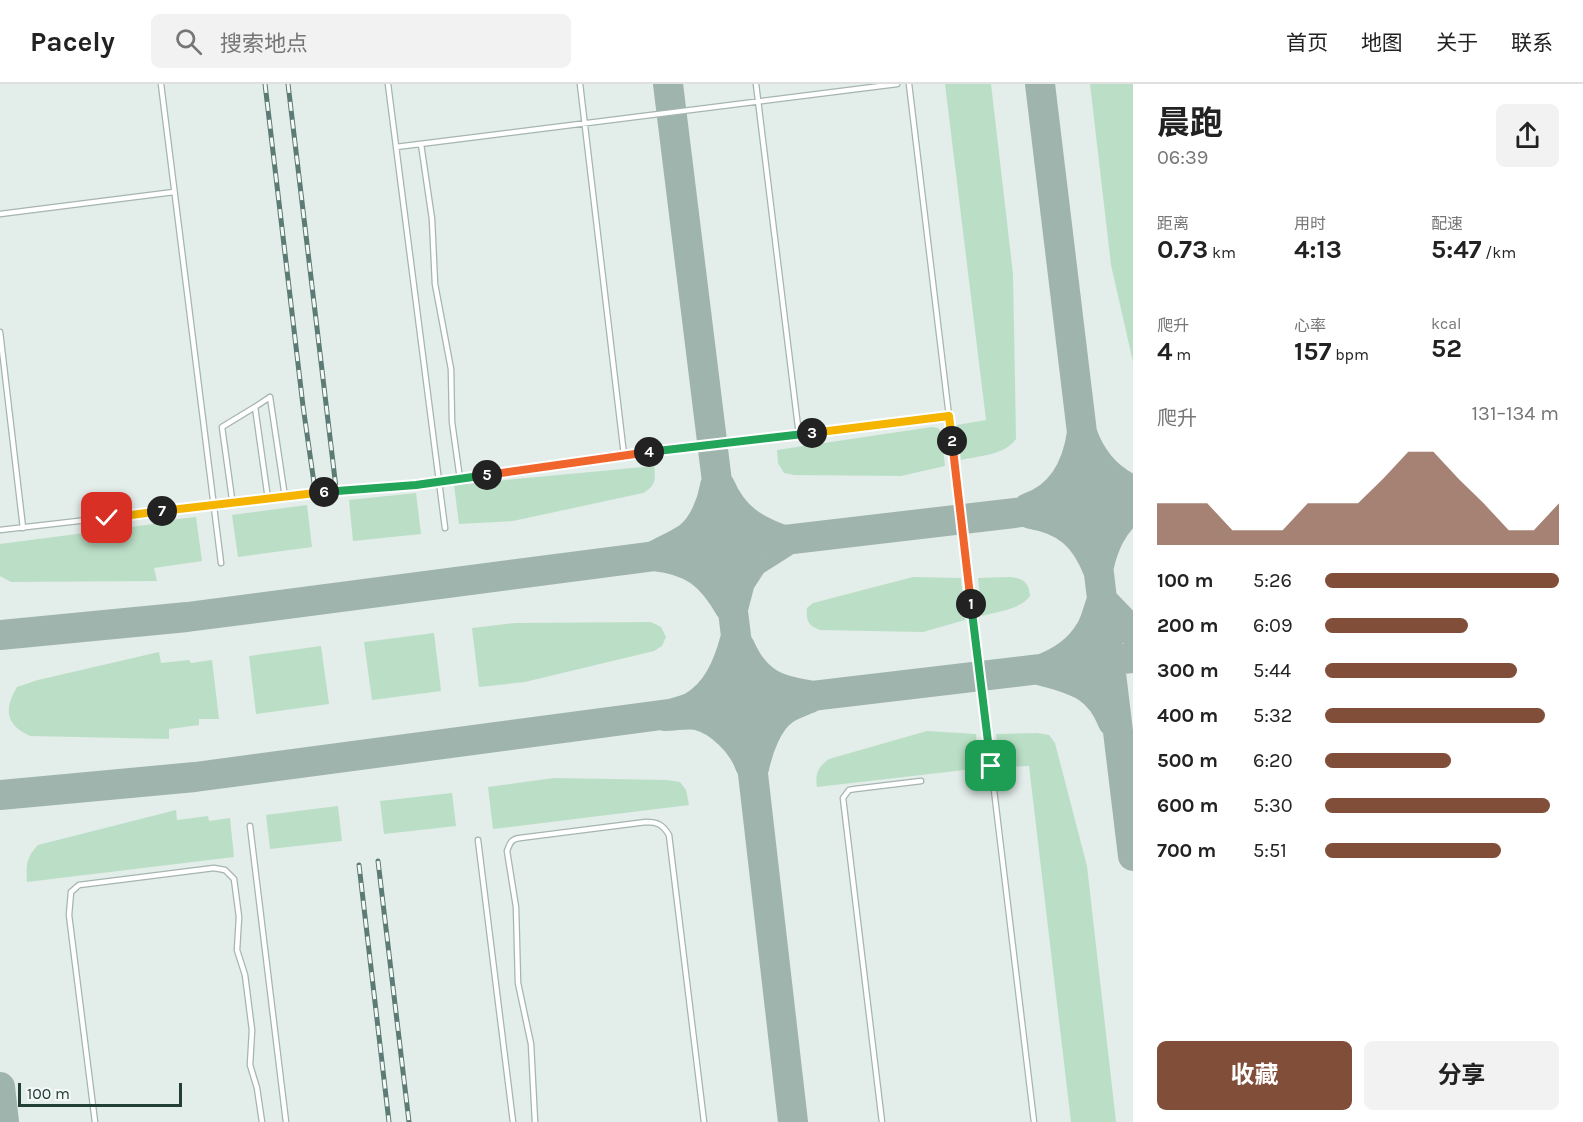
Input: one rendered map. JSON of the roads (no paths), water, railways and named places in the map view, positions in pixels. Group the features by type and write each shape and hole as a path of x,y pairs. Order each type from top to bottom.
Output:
{"lane":[{"path":"161,84 221,563"},
{"path":"388,84 445,528"},
{"path":"580,84 624,455"},
{"path":"756,84 799,435"},
{"path":"396,147 897,84"},
{"path":"909,84 1034,1122"},
{"path":"421,144 432,219 435,284 451,369 452,422 460,479"},
{"path":"0,214 174,192"},
{"path":"0,332 23,528"},
{"path":"238,502 232,499 222,427 270,397 285,496"},
{"path":"255,407 268,499"},
{"path":"0,531 351,488 416,485 624,455 949,416"},
{"path":"882,1122 843,798 849,790 921,781"},
{"path":"535,1122 531,1044 518,983 517,916 507,851 510,843 520,838 646,822 657,822 669,835 704,1122"},
{"path":"250,826 286,1122"},
{"path":"478,840 513,1122"},
{"path":"95,1122 69,915 70,892 79,885 214,868 225,870 234,879 239,917 237,950 245,975 252,1030 250,1065 257,1088 262,1122"}],"railway":[{"path":"265,84 315,490"},
{"path":"288,84 336,488"},
{"path":"378,861 409,1122"},
{"path":"359,865 389,1122"}]}
